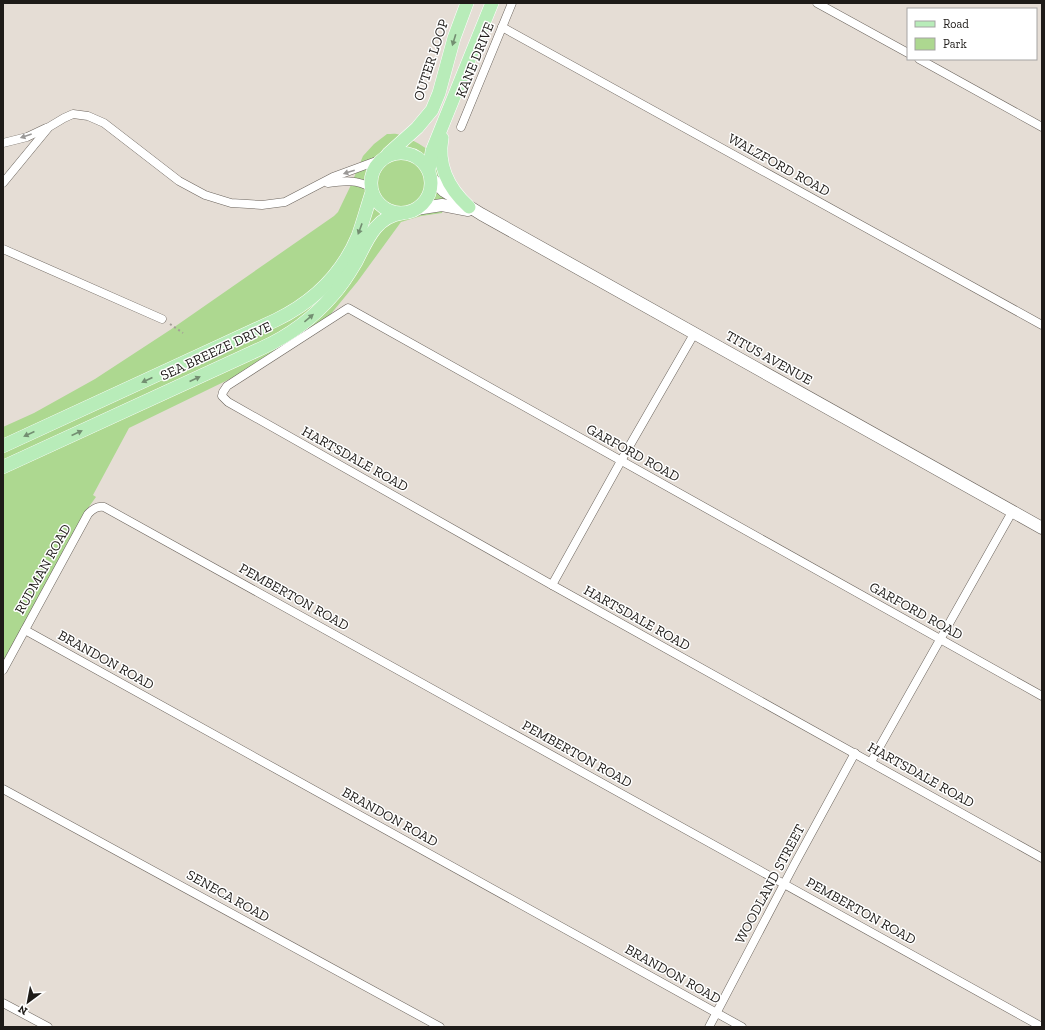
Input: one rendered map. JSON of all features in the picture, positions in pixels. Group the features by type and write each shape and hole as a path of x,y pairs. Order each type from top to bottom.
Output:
{"main road":[{"name":"OUTER LOOP","path":"383,158 417,128 432,110 454,38 467,3"},
{"path":"430,174 420,159 407,153 397,152 383,158 376,165 371,180 372,190 376,200 382,206 394,212 402,213 416,209 428,197 431,188 430,156 492,3"},
{"path":"446,119 441,141 440,156 444,173 452,189 469,207"},
{"name":"TITUS AVENUE","path":"430,174 444,190 481,214 1042,528"},
{"name":"SEA BREEZE DRIVE","path":"3,446 269,324 302,306 331,280 348,256 358,236 372,190"},
{"name":"TITUS AVENUE","path":"416,209 442,205 464,208 481,214"},
{"name":"SEA BREEZE DRIVE","path":"3,467 282,338 311,317 336,291 351,270 369,236 376,227 392,215 402,213"}],"street":[{"name":"KANE DRIVE","path":"461,126 512,3"},
{"path":"817,3 907,52"},
{"name":"WALZFORD ROAD","path":"502,27 1042,325"},
{"path":"921,60 1042,127"},
{"path":"3,143 27,137 73,114 83,114 94,118 114,130 179,181 205,195 225,201 256,205 280,204 338,176 383,158"},
{"path":"3,183 49,127"},
{"path":"317,186 348,181 360,183 372,190"},
{"path":"3,249 162,319"},
{"name":"GARFORD ROAD","path":"222,396 227,386 348,308 1042,696"},
{"path":"552,585 694,334"},
{"name":"HARTSDALE ROAD","path":"222,396 228,402 552,585 1042,858"},
{"name":"RUDMAN ROAD","path":"3,670 88,514 99,506"},
{"name":"PEMBERTON ROAD","path":"99,506 104,507 1042,1027"},
{"path":"871,762 1012,512"},
{"name":"BRANDON ROAD","path":"25,630 742,1027"},
{"name":"WOODLAND STREET","path":"709,1027 855,753"},
{"name":"SENECA ROAD","path":"3,789 440,1027"},
{"path":"3,1003 48,1027"}],"path":[{"path":"162,319 183,333"}],"green space":[{"path":"387,134 398,134 415,141 432,152 445,166 449,173 451,183 442,213 421,216 401,222 358,281 330,315 236,376 129,428 93,495 96,497 88,508 3,663 3,427 34,413 95,379 170,330 334,216 338,212 363,156 374,144"}]}
